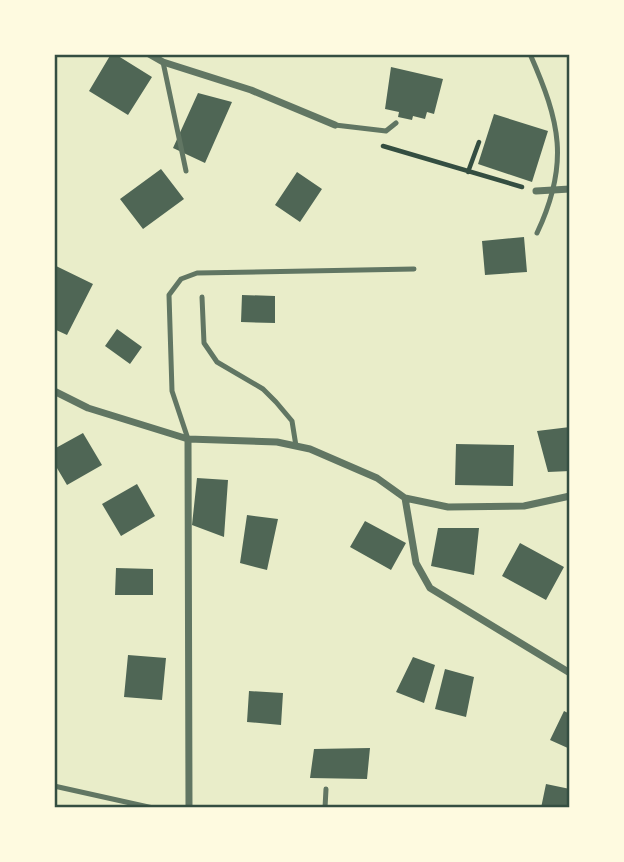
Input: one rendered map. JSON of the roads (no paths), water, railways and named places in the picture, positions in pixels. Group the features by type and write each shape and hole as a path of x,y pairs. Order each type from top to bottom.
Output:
{"street":[{"path":"149,54 163,62 251,90 335,125"},
{"path":"536,191 570,189"},
{"path":"54,391 88,408 188,439 278,442 310,449 377,478 405,498 448,507 524,506 570,496"},
{"path":"188,439 188,808"},
{"path":"405,498 416,563 430,588 570,673"}],"lane":[{"path":"530,54 548,96 559,145 554,190 537,233"},
{"path":"163,62 186,171"},
{"path":"335,125 386,131 396,123"},
{"path":"188,439 172,391 169,295 181,279 197,273 414,269"},
{"path":"202,297 204,343 216,362 263,389 276,402 292,421 296,446"},
{"path":"54,786 153,808"},
{"path":"325,808 326,789"}]}
